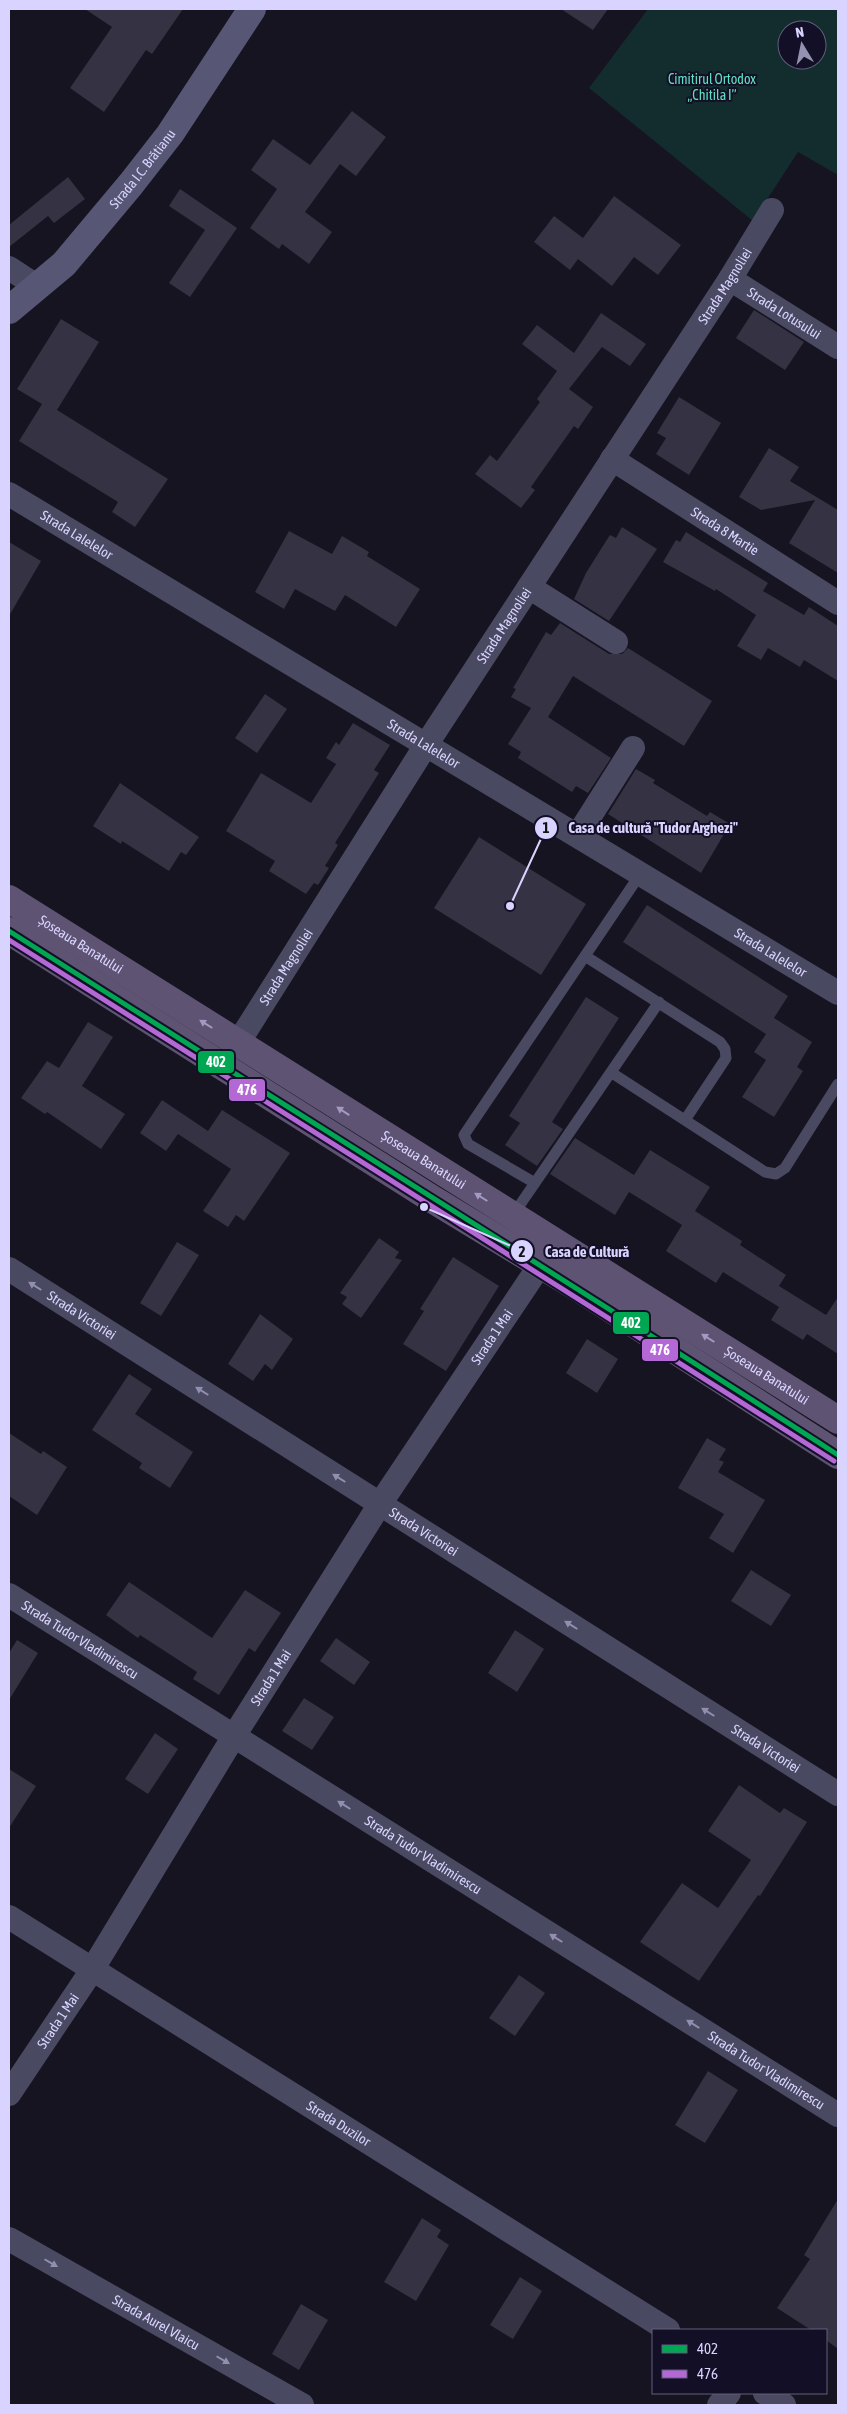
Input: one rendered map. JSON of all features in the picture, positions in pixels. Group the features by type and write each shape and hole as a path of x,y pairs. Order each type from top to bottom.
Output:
{"main road":[{"name":"Strada I.C. Brătianu","path":"9,310 64,264 142,170 170,134 252,9"},
{"name":"Șoseaua Banatului","path":"9,900 838,1420"},
{"name":"Șoseaua Banatului","path":"9,931 838,1455"}],"street":[{"name":"Strada Magnoliei","path":"238,1043 426,745 730,279 772,210"},
{"path":"9,268 38,287"},
{"name":"Strada Lotusului","path":"730,279 838,347"},
{"name":"Strada 8 Martie","path":"612,459 838,603"},
{"name":"Strada Lalelelor","path":"9,494 578,835 838,994"},
{"path":"529,587 616,642"},
{"path":"578,835 633,748"},
{"name":"Strada 1 Mai","path":"9,2094 92,1970 234,1736 380,1504 540,1265"},
{"name":"Strada Victoriei","path":"9,1269 838,1794"},
{"name":"Strada Tudor Vladimirescu","path":"9,1595 838,2115"},
{"name":"Strada Duzilor","path":"9,1917 666,2329"},
{"name":"Strada Aurel Vlaicu","path":"9,2239 302,2405"},
{"path":"719,2405 729,2394"},
{"path":"768,2394 784,2405"}],"lane":[{"path":"535,1183 468,1144 464,1135 641,873"},
{"path":"585,956 720,1042 725,1049 726,1058 685,1120"},
{"path":"512,1216 612,1073 658,1002"},
{"path":"612,1073 765,1172 776,1174 785,1168 838,1084"}],"green space":[{"name":"Cimitirul Ortodox „Chitila I”","path":"648,9 838,9 838,175 798,152 753,221 589,88"}],"building":[{"path":"85,9 183,9 152,54 146,50 104,112 70,88 112,27"},
{"path":"561,9 608,9 593,30"},
{"path":"352,111 386,137 356,176 340,164 305,212 332,232 309,264 282,244 279,249 250,228 277,189 251,170 273,139 310,165"},
{"path":"68,177 85,199 54,223 48,216 9,247 9,225"},
{"path":"180,189 237,228 190,297 169,283 205,230 169,206"},
{"path":"614,196 681,245 658,275 634,257 612,286 578,259 570,270 534,242 554,216 583,238"},
{"path":"754,310 804,342 785,370 736,338"},
{"path":"601,313 646,344 630,366 602,347 569,389 593,407 578,429 574,426 531,487 535,490 521,508 475,474 490,455 497,461 540,402 537,399 557,371 522,344 537,325 574,353"},
{"path":"61,319 99,342 57,410 168,479 135,527 112,512 118,502 19,441 42,404 17,389"},
{"path":"679,397 721,423 689,475 656,454 666,438 657,433"},
{"path":"769,448 799,467 790,481 838,510 838,573 789,543 815,500 761,510 739,497"},
{"path":"622,527 657,549 609,621 574,599 586,573 610,535 616,538"},
{"path":"289,531 332,554 342,536 369,552 367,556 420,589 396,627 345,595 335,611 295,589 284,609 255,592"},
{"path":"686,532 768,583 763,591 804,615 809,607 838,626 838,681 804,660 800,667 768,648 761,660 737,646 756,615 716,589 715,591 663,562 676,540 680,542"},
{"path":"9,542 41,561 9,616"},
{"path":"560,623 609,654 622,654 628,648 712,701 684,746 573,676 548,717 611,758 588,793 576,786 572,792 518,758 521,752 508,744 531,708 511,697 516,689 513,688 546,632 551,635"},
{"path":"265,694 287,709 257,753 235,738"},
{"path":"353,723 390,745 374,770 379,773 335,843 338,845 325,866 329,868 318,885 314,883 306,894 269,871 275,861 226,831 261,773 311,803 336,764 326,758 336,742 339,745"},
{"path":"636,769 655,780 653,783 707,816 710,812 730,824 701,873 608,814"},
{"path":"120,783 199,837 186,855 181,852 169,871 122,841 121,844 93,826"},
{"path":"479,837 586,904 541,975 434,908"},
{"path":"647,905 788,996 774,1018 812,1042 797,1067 803,1071 774,1117 742,1097 766,1060 754,1052 766,1034 623,942"},
{"path":"586,997 619,1018 552,1122 563,1129 537,1166 505,1145 520,1123 509,1116"},
{"path":"88,1022 113,1037 82,1086 125,1114 101,1149 47,1112 45,1114 21,1098 47,1061 59,1068"},
{"path":"162,1100 208,1131 222,1110 290,1153 244,1221 236,1215 228,1227 203,1211 231,1169 178,1134 166,1151 140,1133"},
{"path":"575,1138 634,1175 650,1150 710,1187 695,1211 742,1241 740,1245 786,1275 779,1286 826,1315 838,1297 838,1354 807,1334 803,1340 771,1320 779,1307 723,1272 716,1283 666,1251 682,1225 629,1192 615,1215 550,1174"},
{"path":"379,1238 399,1252 395,1258 402,1260 361,1318 342,1304 347,1297 340,1293"},
{"path":"177,1242 199,1255 161,1316 140,1303"},
{"path":"453,1257 499,1286 446,1371 403,1344 424,1311 420,1309"},
{"path":"260,1314 293,1339 272,1370 265,1364 253,1381 228,1364"},
{"path":"587,1339 618,1359 597,1393 566,1373"},
{"path":"129,1374 152,1389 135,1414 193,1452 170,1488 139,1468 142,1463 92,1430"},
{"path":"9,1433 41,1454 43,1451 67,1467 37,1515 9,1496"},
{"path":"707,1438 726,1449 719,1460 724,1462 718,1472 765,1500 733,1553 709,1538 724,1514 678,1488"},
{"path":"751,1570 791,1595 771,1626 731,1601"},
{"path":"129,1582 212,1638 245,1590 281,1613 255,1652 249,1648 219,1695 193,1679 197,1672 140,1635 138,1638 106,1615"},
{"path":"515,1630 544,1649 517,1692 488,1673"},
{"path":"336,1638 370,1662 354,1685 320,1661"},
{"path":"17,1640 38,1653 9,1700 9,1653"},
{"path":"304,1698 334,1717 312,1750 282,1731"},
{"path":"155,1733 178,1749 148,1794 125,1779"},
{"path":"9,1769 36,1786 9,1828"},
{"path":"739,1785 780,1813 784,1808 807,1822 760,1896 758,1895 699,1981 640,1942 682,1883 718,1908 751,1860 708,1831"},
{"path":"519,1975 545,1993 515,2036 489,2018"},
{"path":"708,2071 738,2090 705,2143 675,2125"},
{"path":"838,2199 838,2349 827,2341 827,2329 809,2329 777,2308 810,2259 804,2255"},
{"path":"422,2218 441,2230 437,2237 449,2245 416,2301 384,2282"},
{"path":"520,2277 542,2291 513,2339 490,2325"},
{"path":"301,2304 328,2320 299,2370 272,2354"}],"transit line":[{"name":"402","path":"9,931 838,1455"},
{"name":"476","path":"9,940 834,1461"}],"place":[{"name":"Casa de cultură \"Tudor Arghezi\"","path":"510,906"},
{"name":"Casa de Cultură","path":"424,1207"}]}
